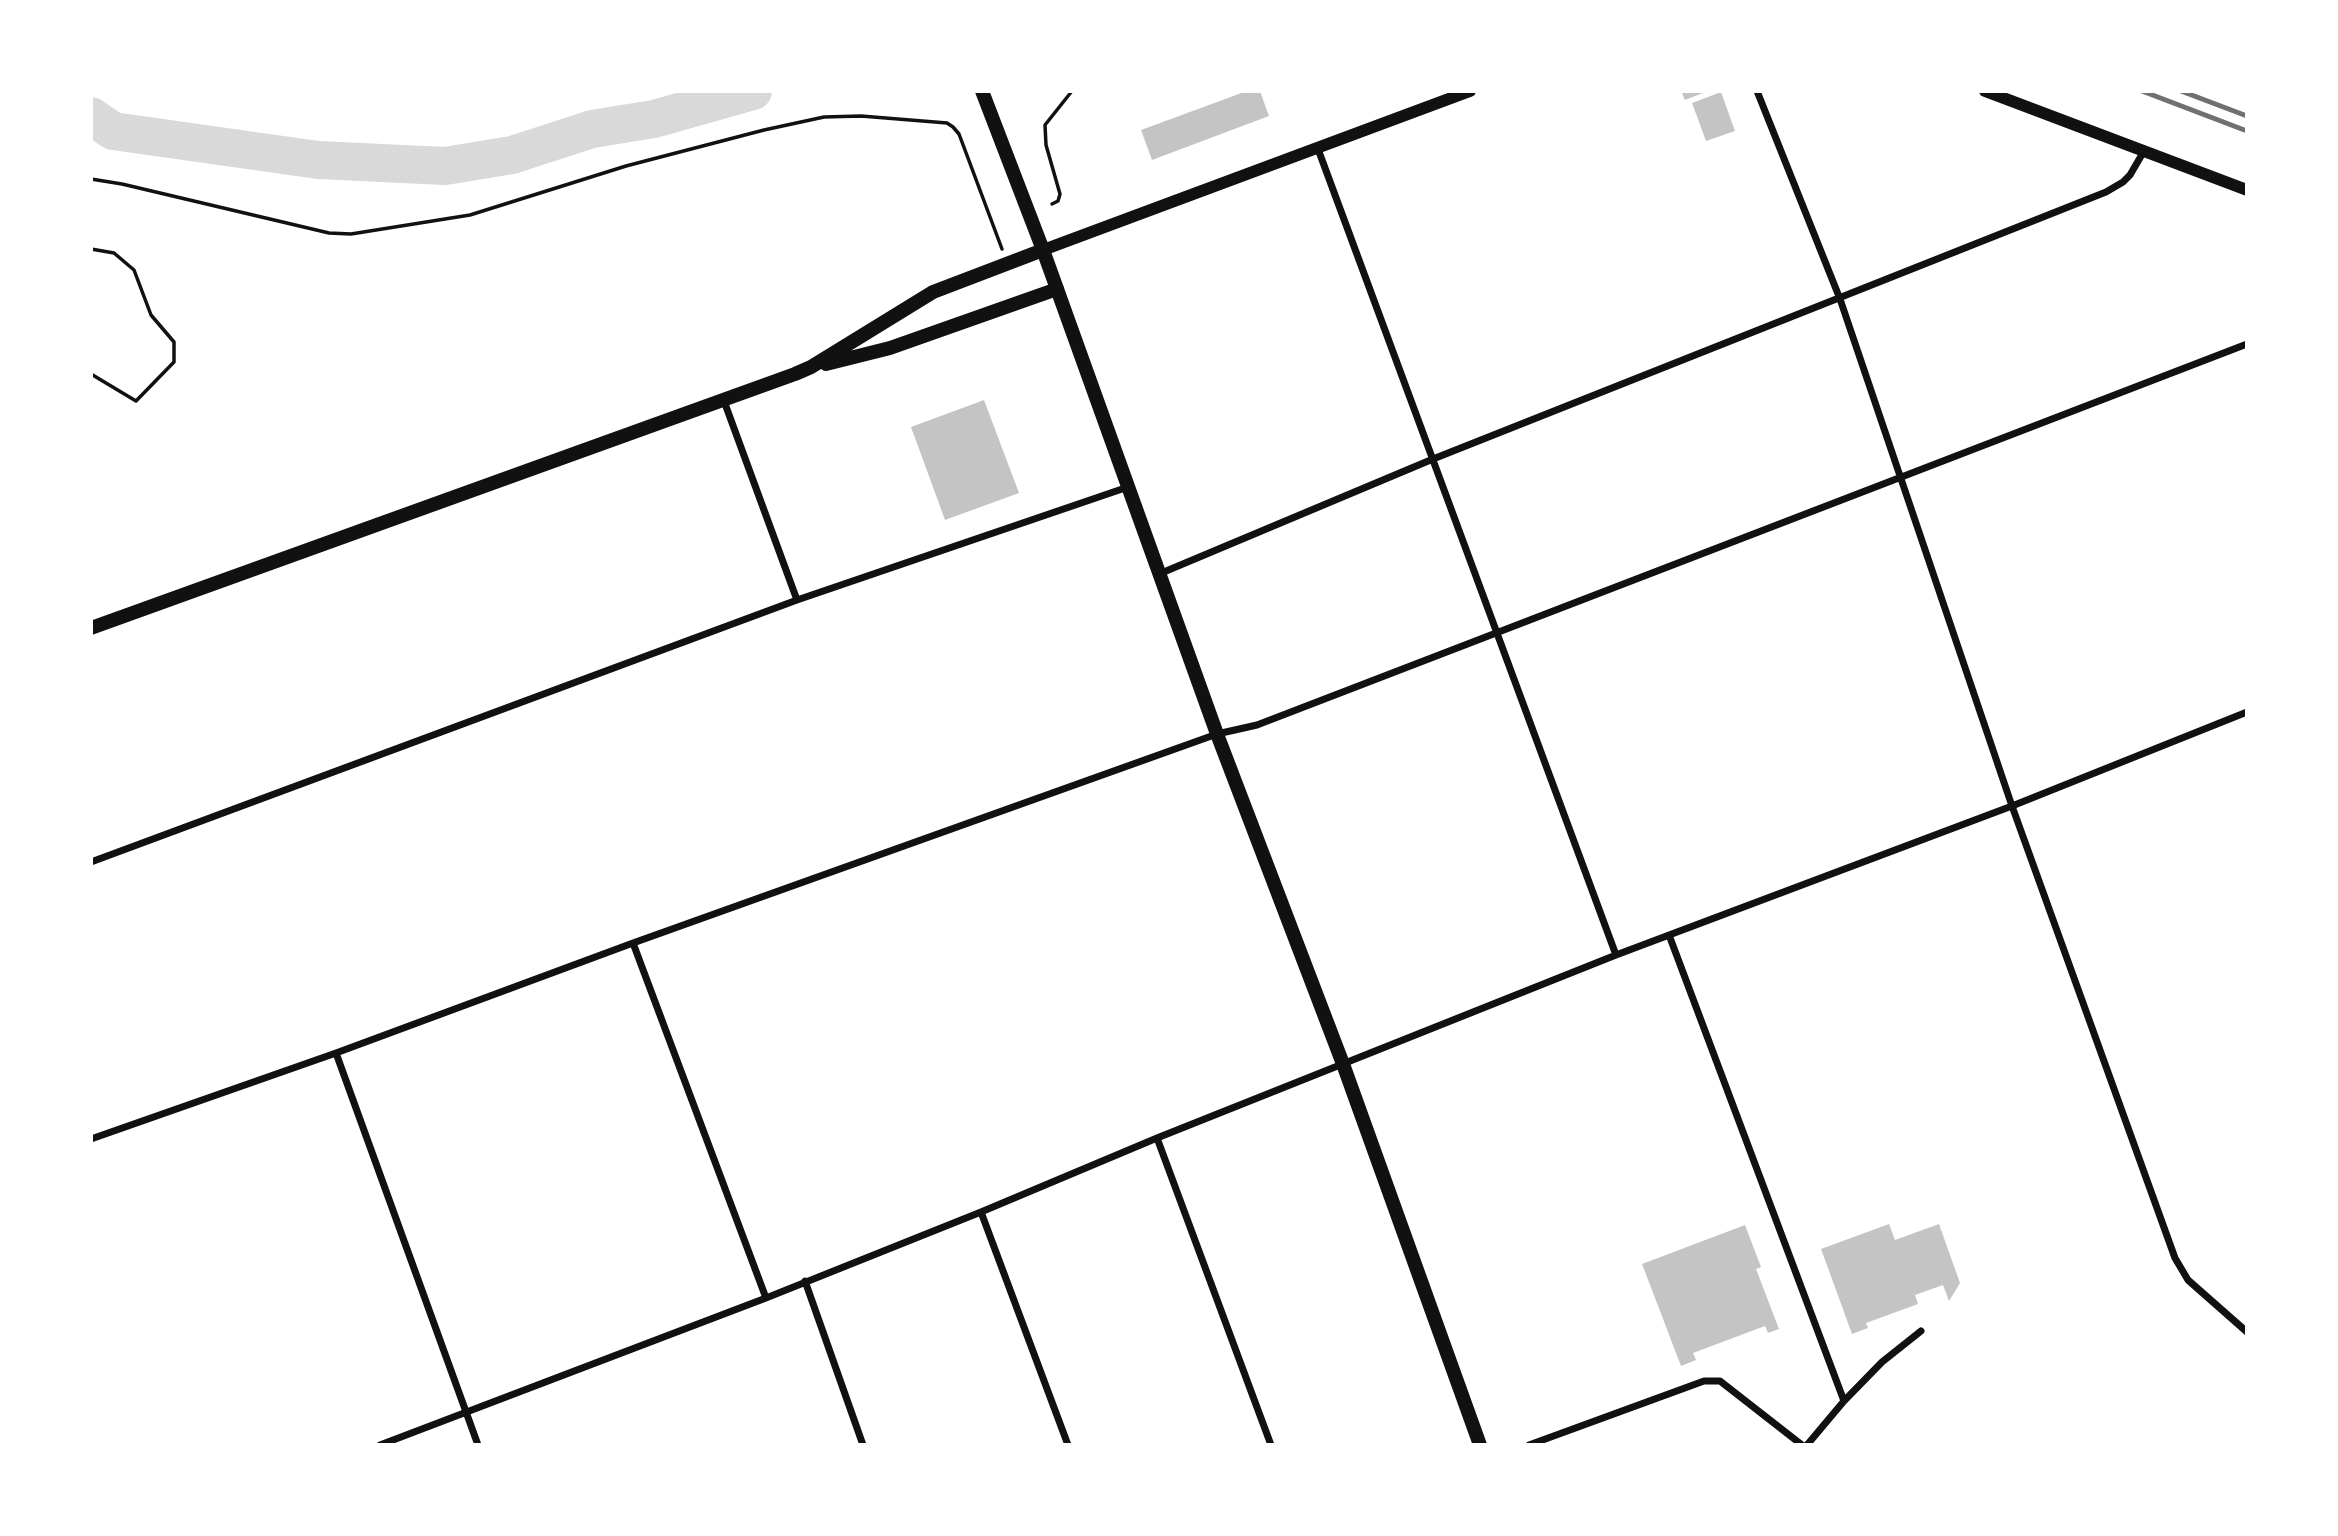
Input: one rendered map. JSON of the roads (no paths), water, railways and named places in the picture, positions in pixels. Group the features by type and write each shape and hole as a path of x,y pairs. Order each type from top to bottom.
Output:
{"main road":[{"path":"982,91 1043,250 1217,734 1342,1064 1480,1445"},
{"path":"811,367 933,292 1043,250"},
{"path":"91,628 724,401 811,367 899,345 1057,289"}],"street":[{"path":"1043,250 1471,91"},
{"path":"1756,91 1840,299 2012,806 2175,1258 2188,1280 2247,1332"},
{"path":"1984,91 2247,190"},
{"path":"1318,149 1616,956"},
{"path":"1159,574 1433,459 2106,192 2123,183 2144,151"},
{"path":"91,1139 1217,734 1257,725 2247,344"},
{"path":"724,401 797,600"},
{"path":"91,862 797,600 1128,487"},
{"path":"380,1445 766,1298 1342,1064 1669,935 2012,806 2247,712"},
{"path":"1669,935 1844,1401"},
{"path":"632,943 766,1298"},
{"path":"336,1053 478,1445"},
{"path":"1157,1138 1271,1445"},
{"path":"981,1212 1068,1445"},
{"path":"805,1281 863,1445"},
{"path":"1529,1445 1704,1381 1720,1381 1805,1445 1882,1362 1921,1331"}],"waterway":[{"path":"91,116 113,131 318,160 445,166 512,155 592,129 654,119 753,91"}],"railway":[{"path":"2142,91 2247,131"},
{"path":"2181,91 2247,116"}]}
